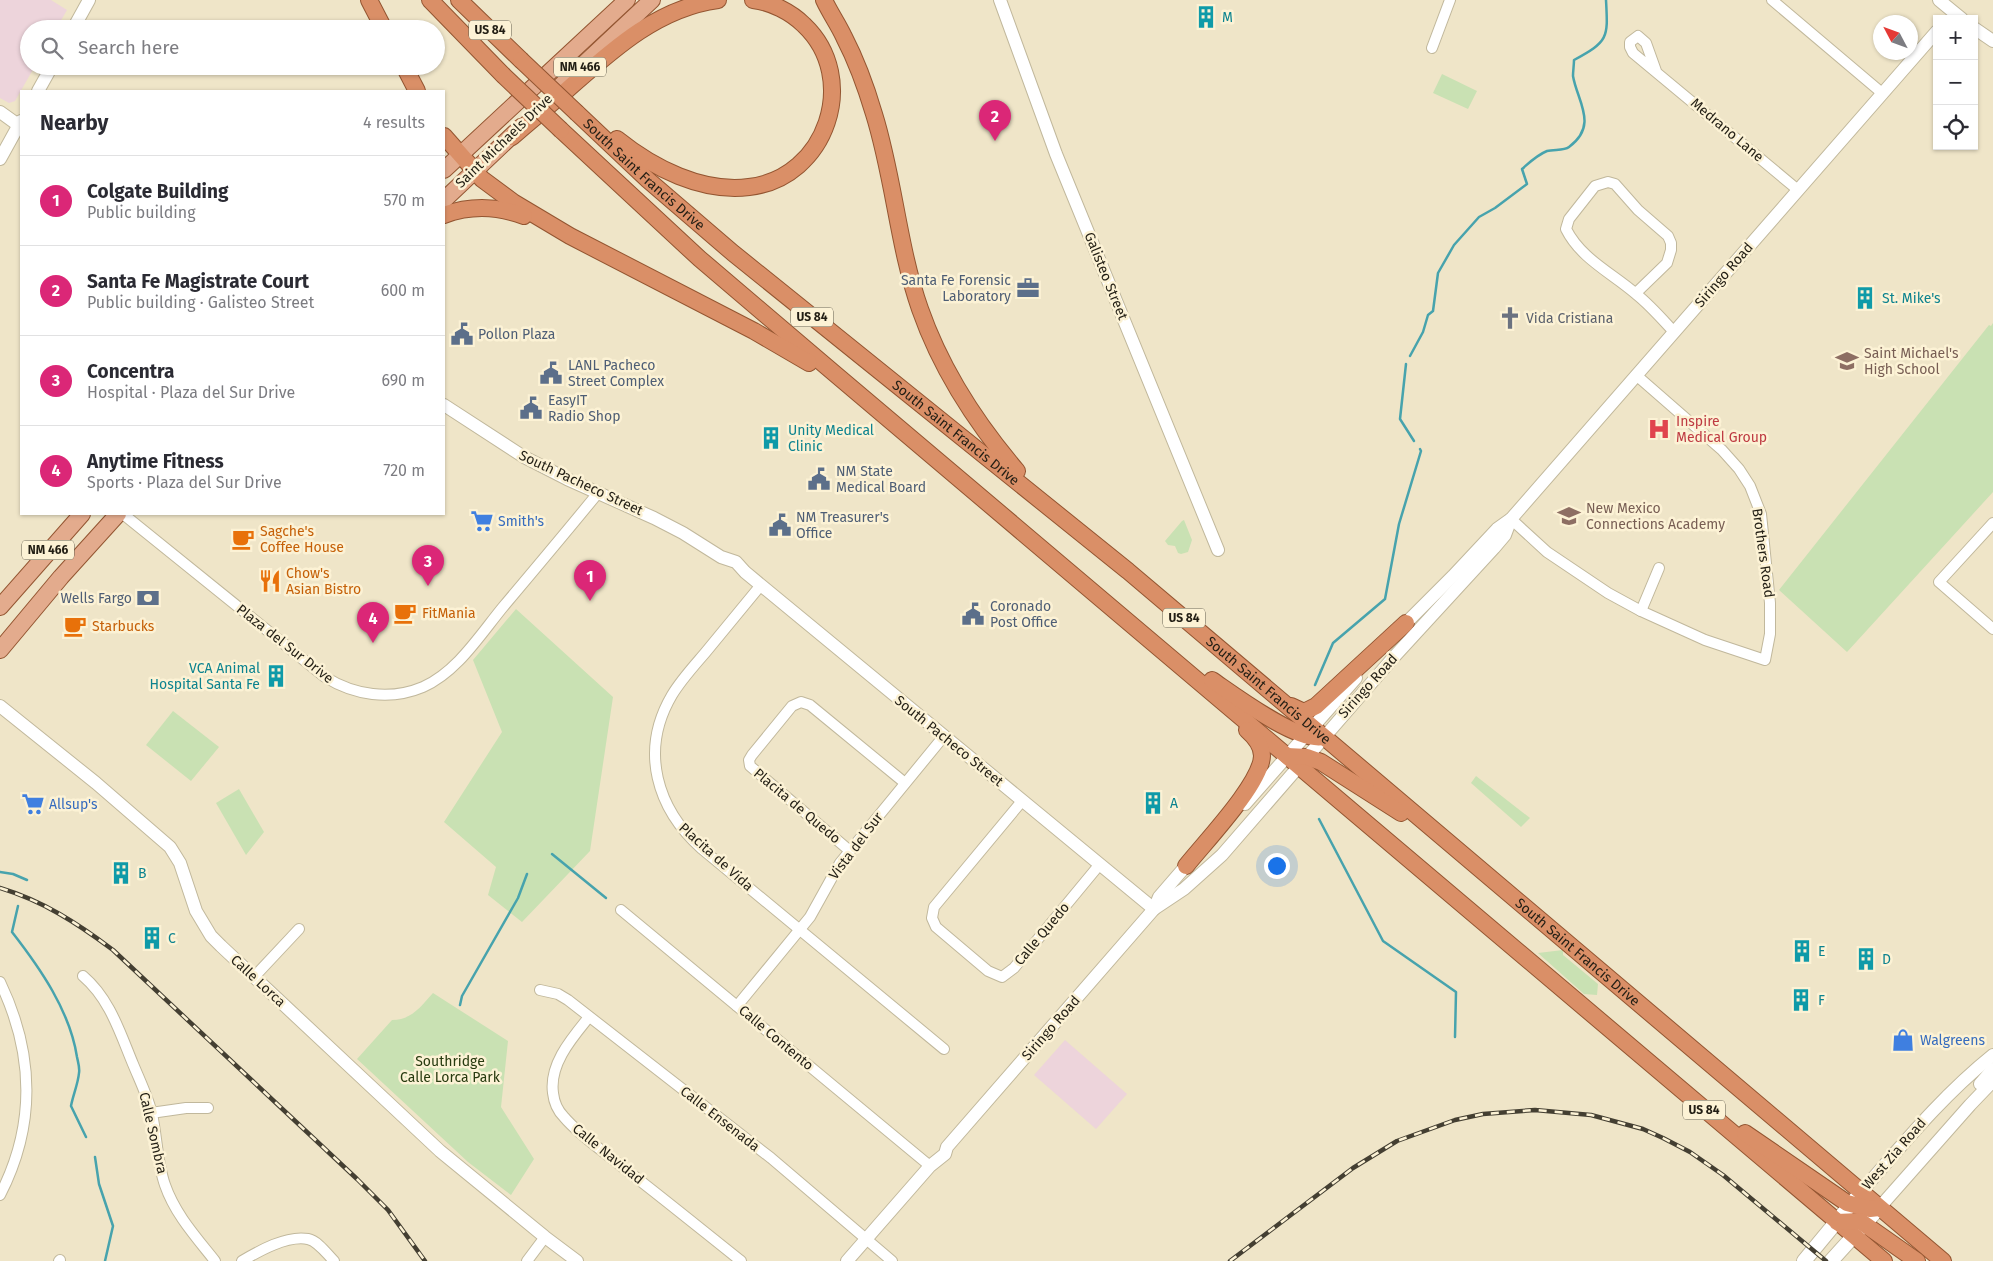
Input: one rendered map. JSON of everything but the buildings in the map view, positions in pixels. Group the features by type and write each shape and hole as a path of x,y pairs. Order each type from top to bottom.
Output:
{"highway":[{"path":"369,0 379,20"},
{"name":"South Saint Francis Drive","path":"430,0 503,75 700,259 1198,681 1298,760 1540,972 1837,1222 1859,1229 1884,1261"},
{"name":"South Saint Francis Drive","path":"459,0 521,60 579,112 648,180 740,260 1054,510 1284,703 1313,733 1447,842 1604,974 1856,1198"},
{"path":"512,137 617,46 668,15 689,7 718,0"},
{"path":"579,112 641,156 689,179 707,185 737,188 768,183 787,174 813,150 825,131 833,99 832,81 826,59 818,41 810,31 780,9 753,0"},
{"path":"825,4 857,63 872,105 882,138 908,267 920,308 933,340 953,382 980,424 1017,471 1054,510"},
{"path":"409,75 416,90"},
{"path":"445,137 474,172 502,195 570,236"},
{"path":"445,215 479,207 500,209 536,220 790,351 882,414"},
{"path":"1284,703 1304,712 1313,708 1406,623"},
{"path":"1138,630 1232,694 1289,729 1313,733"},
{"path":"1186,866 1243,796 1260,769 1262,754 1258,742 1252,735 1198,681"},
{"path":"1298,760 1321,762 1447,842"},
{"path":"1692,1100 1773,1151 1856,1198 1870,1209 1879,1208 1943,1261"},
{"path":"1859,1229 1917,1261"}],"main road":[{"name":"Saint Michaels Drive","path":"445,169 627,0"},
{"name":"Saint Michaels Drive","path":"445,199 512,137 561,85 652,0"},
{"name":"NM 466","path":"0,607 81,515"},
{"name":"NM 466","path":"0,650 61,577 117,515"},
{"name":"West Zia Road","path":"1804,1261 1856,1198"},
{"name":"West Zia Road","path":"1831,1261 1879,1208"}],"street":[{"path":"78,20 89,0"},
{"name":"Galisteo Street","path":"1000,0 1056,154 1218,550"},
{"path":"1432,48 1450,0"},
{"path":"1772,0 1882,93"},
{"path":"1939,0 1952,15"},
{"path":"1978,31 1993,41"},
{"name":"Siringo Road","path":"847,1261 930,1166 932,1158 940,1150 947,1147 1154,909 1184,889 1222,855 1298,760 1313,733 1406,623 1497,529 1511,519 1933,36"},
{"name":"Medrano Lane","path":"1656,71 1798,190"},
{"path":"39,90 47,75"},
{"path":"0,112 20,124 0,159"},
{"path":"1636,293 1642,285 1667,263 1670,257 1671,243 1662,230 1638,210 1615,184 1601,183 1591,190 1569,218 1566,229 1570,237 1592,261 1636,293 1674,332"},
{"name":"Brothers Road","path":"1636,376 1722,450 1739,469 1750,486 1761,514 1770,603 1770,634 1765,660 1706,640 1641,611"},
{"name":"South Pacheco Street","path":"445,406 524,457 683,533 721,557 730,570 738,573 744,572 1154,909"},
{"name":"Plaza del Sur Drive","path":"125,515 324,677 358,692 401,694 423,686 442,675 470,648 598,493"},
{"path":"1511,519 1547,552 1608,593 1641,611 1659,568"},
{"name":"Siringo Road","path":"1154,909 1159,897 1186,866 1227,824 1298,760 1313,733 1494,548 1505,535 1511,519"},
{"path":"1993,523 1940,582 1993,629"},
{"name":"Placita de Vida","path":"761,585 672,696 659,727 656,763 663,798 683,831 702,850 944,1049"},
{"name":"Placita de Quedo","path":"850,851 750,766 752,755 786,713 798,702 807,704 905,784"},
{"name":"Calle Lorca","path":"0,706 96,783 170,847 180,863 196,911 202,922 211,936 254,978 440,1151 577,1261"},
{"name":"Vista del Sur","path":"737,1006 814,911 832,874 944,736"},
{"name":"Calle Quedo","path":"1022,801 934,907 932,918 936,927 988,971 1002,977 1014,968 1100,864"},
{"name":"Calle Contento","path":"621,910 930,1166"},
{"path":"254,978 299,929"},
{"name":"Calle Sombra","path":"83,976 102,995 112,1013 146,1097 151,1113 161,1169 169,1195 182,1218 214,1261"},
{"path":"0,982 13,1011 22,1041 26,1090 25,1116 20,1140 11,1170 0,1195"},
{"name":"Calle Ensenada","path":"540,990 563,997 589,1017 771,1158 892,1261"},
{"name":"Calle Navidad","path":"589,1017 568,1044 556,1066 553,1093 556,1104 563,1116 741,1261"},
{"path":"1903,1182 1929,1141 1993,1059"},
{"name":"West Zia Road","path":"1856,1198 1925,1119 1954,1089 1993,1059"},
{"name":"West Zia Road","path":"1879,1208 1993,1081"},
{"path":"151,1113 186,1108 208,1108"},
{"path":"527,1261 545,1237"},
{"path":"242,1261 271,1245 296,1239 312,1241 334,1261"}],"shaded area":[{"path":"0,0 51,0 67,10 61,20 20,20 20,75 30,75 15,101 9,103 0,98"},
{"path":"1065,1040 1127,1094 1096,1129 1034,1075"}],"green space":[{"path":"1442,74 1477,91 1468,109 1433,93"},
{"path":"1993,323 1993,492 1847,652 1779,590 1989,325 1991,326"},
{"path":"1184,520 1192,540 1188,552 1181,554 1178,553 1175,546 1168,545 1165,541"},
{"path":"516,609 613,697 590,851 522,922 488,895 496,867 444,822 502,732 473,660"},
{"path":"173,711 219,747 191,781 146,745"},
{"path":"1476,776 1530,818 1521,827 1471,783"},
{"path":"239,789 264,832 246,855 216,803"},
{"path":"1563,950 1563,955 1598,984 1597,995 1584,994 1538,953"},
{"name":"Southridge Calle Lorca Park","path":"433,993 508,1041 501,1107 534,1159 511,1195 468,1162 357,1059 392,1020 411,1015"}],"waterway":[{"path":"1410,356 1423,332 1428,315 1433,311 1438,273 1454,245 1479,217 1495,208 1527,184 1522,169 1543,153 1569,147 1578,139 1583,130 1584,113 1573,76 1574,60 1594,48 1604,37 1607,23 1606,0"},
{"path":"1406,364 1400,419 1414,441"},
{"path":"1315,685 1333,643 1385,599 1399,524 1421,451 1420,449"},
{"path":"1319,819 1383,941 1456,992 1455,1037"},
{"path":"552,854 606,898"},
{"path":"0,872 13,874 27,880"},
{"path":"460,1005 462,996 518,898 527,874"},
{"path":"18,906 12,932 43,975 68,1023 79,1065 78,1081 71,1106 86,1137"},
{"path":"95,1157 99,1184 113,1226 105,1261"}],"railway":[{"path":"0,888 45,906 113,950 357,1179 388,1210 425,1261"},
{"path":"1230,1261 1353,1168 1397,1141 1455,1120 1483,1114 1535,1110 1591,1115 1643,1129 1690,1152 1723,1175 1826,1261"}],"place":[{"name":"M","path":"1206,17"},
{"name":"Santa Fe Magistrate Court","path":"995,141"},
{"name":"Santa Fe Forensic Laboratory","path":"1028,288"},
{"name":"St. Mike's","path":"1865,298"},
{"name":"Vida Cristiana","path":"1510,318"},
{"name":"Pollon Plaza","path":"462,334"},
{"name":"Saint Michael's High School","path":"1847,361"},
{"name":"LANL Pacheco Street Complex","path":"551,373"},
{"name":"EasyIT Radio Shop","path":"531,408"},
{"name":"Inspire Medical Group","path":"1659,429"},
{"name":"Unity Medical Clinic","path":"771,438"},
{"name":"NM State Medical Board","path":"819,479"},
{"name":"New Mexico Connections Academy","path":"1569,516"},
{"name":"Smith's","path":"482,521"},
{"name":"NM Treasurer's Office","path":"780,525"},
{"name":"Sagche's Coffee House","path":"243,539"},
{"name":"Chow's Asian Bistro","path":"270,581"},
{"name":"Concentra","path":"428,586"},
{"name":"Wells Fargo","path":"148,598"},
{"name":"Colgate Building","path":"590,601"},
{"name":"FitMania","path":"405,613"},
{"name":"Coronado Post Office","path":"973,614"},
{"name":"Starbucks","path":"75,626"},
{"name":"Anytime Fitness","path":"373,643"},
{"name":"VCA Animal Hospital Santa Fe","path":"276,676"},
{"name":"A","path":"1153,803"},
{"name":"Allsup's","path":"33,804"},
{"name":"B","path":"121,873"},
{"name":"C","path":"152,938"},
{"name":"E","path":"1802,951"},
{"name":"D","path":"1866,959"},
{"name":"F","path":"1801,1000"},
{"name":"Walgreens","path":"1903,1040"}]}
